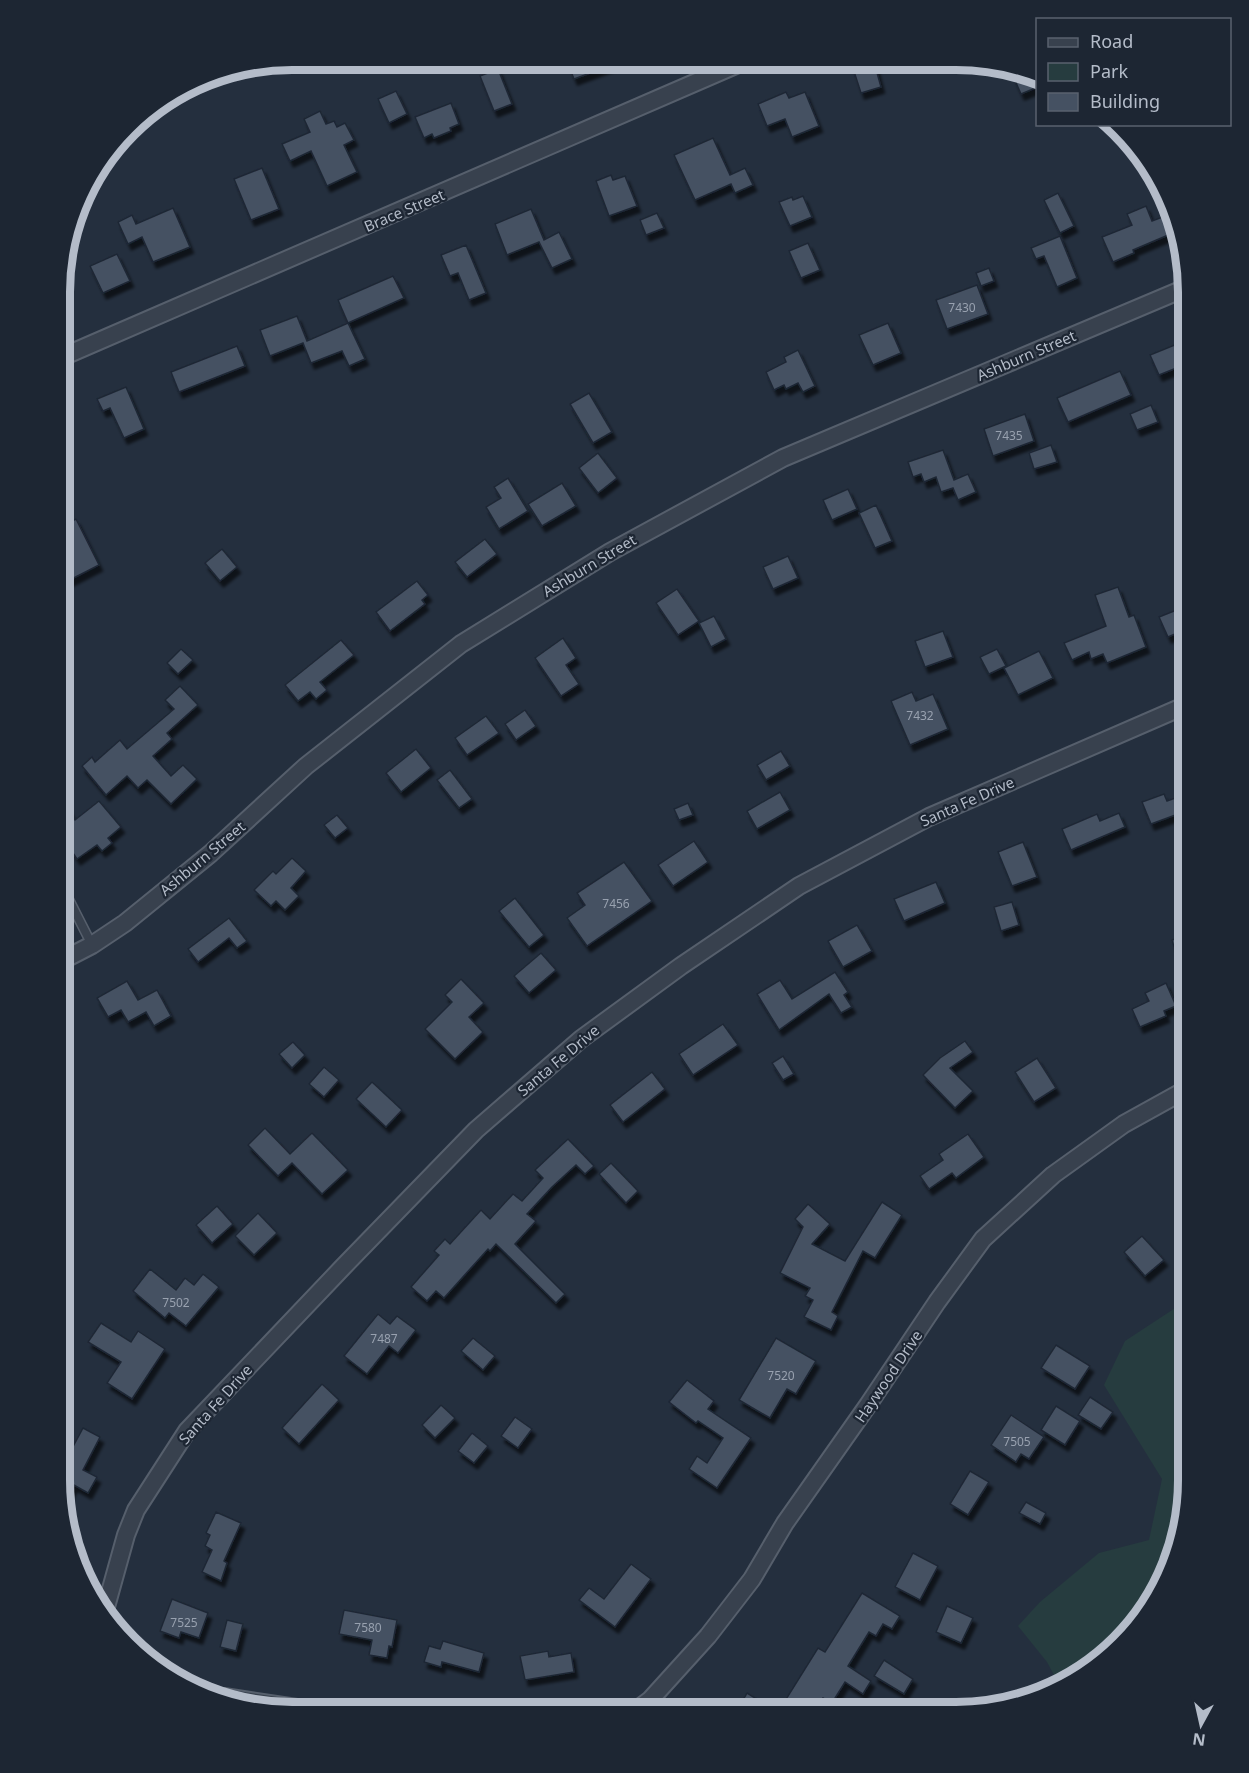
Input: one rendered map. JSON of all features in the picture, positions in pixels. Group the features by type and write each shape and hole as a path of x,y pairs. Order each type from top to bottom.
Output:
{"street":[{"name":"Brace Street","path":"70,354 725,70"},
{"name":"Ashburn Street","path":"70,956 125,923 210,854 306,765 461,644 610,552 783,458 1178,291"},
{"name":"Santa Fe Drive","path":"107,1602 119,1556 136,1510 187,1431 476,1130 581,1039 681,966 799,885 929,817 1178,709"},
{"name":"Haywood Drive","path":"647,1702 708,1636 752,1579 785,1523 983,1239 1053,1175 1124,1124 1178,1094"}],"lane":[{"path":"70,902 92,945"}],"green space":[{"path":"1178,1306 1177,1510 1162,1566 1133,1616 1103,1648 1056,1679 1047,1662 1018,1626 1040,1602 1099,1553 1149,1540 1162,1479 1104,1385 1125,1341"}],"building":[{"path":"498,70 512,104 494,111 480,76"},
{"path":"570,70 598,70 574,79"},
{"path":"854,70 876,70 881,87 861,93"},
{"path":"1014,78 1036,85 1036,88 1021,94"},
{"path":"396,91 407,114 389,123 378,99"},
{"path":"786,92 789,98 805,92 819,126 792,137 785,119 767,126 758,104"},
{"path":"451,103 459,124 450,128 451,131 434,138 432,134 424,138 415,117"},
{"path":"320,111 326,124 334,121 337,127 345,123 354,140 344,145 357,172 327,186 311,151 290,161 282,144 310,132 304,119"},
{"path":"713,138 730,175 745,168 753,185 735,193 731,184 695,200 674,155"},
{"path":"262,168 279,209 251,220 234,179"},
{"path":"611,175 613,180 625,176 637,206 609,216 596,181"},
{"path":"1058,193 1074,226 1060,233 1044,200"},
{"path":"803,196 812,217 790,226 779,202"},
{"path":"1146,206 1152,221 1165,216 1171,234 1133,250 1134,253 1113,262 1102,237 1132,225 1127,214"},
{"path":"173,208 190,247 153,262 142,237 128,244 118,222 132,215 136,224"},
{"path":"531,209 544,240 559,232 572,259 552,268 539,242 507,255 495,224"},
{"path":"657,213 664,228 646,235 640,220"},
{"path":"1060,236 1077,278 1057,287 1044,256 1036,259 1031,248"},
{"path":"808,243 820,270 801,278 789,251"},
{"path":"466,245 486,293 469,300 458,273 450,276 441,255"},
{"path":"117,254 130,281 103,293 90,266"},
{"path":"989,268 994,281 981,286 976,273"},
{"path":"393,276 404,298 348,323 338,300"},
{"path":"977,285 988,314 947,329 936,300"},
{"path":"297,316 307,341 348,323 365,359 349,366 342,351 311,363 303,343 270,356 260,330"},
{"path":"888,323 901,353 873,365 859,335"},
{"path":"1178,344 1178,367 1159,375 1150,355"},
{"path":"237,346 245,366 179,392 171,372"},
{"path":"798,350 815,386 803,392 798,383 786,389 784,385 774,390 766,372 786,362 784,357"},
{"path":"1120,371 1131,395 1068,422 1057,398"},
{"path":"126,387 144,429 124,438 110,408 103,411 97,399"},
{"path":"589,393 612,432 593,443 570,404"},
{"path":"1151,405 1158,422 1137,430 1130,414"},
{"path":"1025,414 1034,441 993,456 984,429"},
{"path":"1051,445 1057,462 1034,469 1029,453"},
{"path":"943,450 954,480 968,474 976,492 958,500 953,488 941,492 936,477 924,482 921,474 913,477 908,462"},
{"path":"598,453 617,478 598,493 579,468"},
{"path":"508,478 528,511 499,529 486,507 501,498 494,487"},
{"path":"562,483 576,506 542,526 528,504"},
{"path":"848,489 857,509 832,520 823,500"},
{"path":"876,505 892,541 875,548 859,513"},
{"path":"76,519 99,565 70,580 70,522"},
{"path":"485,539 497,554 467,577 455,562"},
{"path":"222,549 237,567 220,581 205,563"},
{"path":"788,556 798,578 773,589 763,567"},
{"path":"417,581 428,595 422,600 425,604 390,631 376,612"},
{"path":"1118,587 1129,617 1134,615 1146,647 1107,663 1103,654 1091,659 1089,652 1072,660 1064,643 1106,626 1095,595"},
{"path":"677,589 699,621 678,635 656,603"},
{"path":"1178,609 1178,633 1168,637 1159,617"},
{"path":"714,616 726,639 711,647 699,623"},
{"path":"943,631 953,657 925,667 915,641"},
{"path":"563,638 576,658 566,665 579,684 561,696 535,658"},
{"path":"341,640 354,655 320,682 327,690 316,699 310,692 298,701 285,685"},
{"path":"181,649 193,660 178,674 167,663"},
{"path":"997,649 1006,666 989,674 980,657"},
{"path":"1039,651 1053,678 1018,695 1004,668"},
{"path":"180,686 198,705 167,733 172,739 153,756 171,776 183,765 197,779 171,804 147,780 138,788 127,776 106,795 82,766 92,757 95,762 120,740 127,749 174,709 165,700"},
{"path":"912,692 916,701 933,694 948,729 910,745 891,701"},
{"path":"525,710 536,726 516,740 505,724"},
{"path":"486,716 499,733 467,755 455,738"},
{"path":"416,749 431,768 401,792 386,773"},
{"path":"781,751 790,766 766,780 757,765"},
{"path":"450,770 472,799 459,808 437,780"},
{"path":"780,792 790,810 757,829 747,811"},
{"path":"1164,794 1167,801 1178,797 1178,814 1151,824 1142,802"},
{"path":"99,801 121,827 108,838 112,843 102,851 97,845 77,859 70,848 70,812 75,820"},
{"path":"688,803 693,815 679,820 674,809"},
{"path":"1119,813 1125,827 1071,850 1062,829 1097,814 1100,821"},
{"path":"337,815 348,828 335,838 324,825"},
{"path":"694,841 708,862 673,886 658,865"},
{"path":"1023,842 1037,877 1012,886 998,852"},
{"path":"292,858 306,871 291,888 299,896 285,910 276,901 271,906 254,890 273,871 276,874"},
{"path":"624,862 652,901 587,946 567,918 585,905 577,893"},
{"path":"936,882 945,903 904,921 894,899"},
{"path":"515,898 544,935 529,947 499,911"},
{"path":"1012,902 1019,925 1001,931 994,907"},
{"path":"229,918 247,941 237,948 229,938 198,962 188,949"},
{"path":"857,925 872,951 843,967 828,941"},
{"path":"1178,938 1178,960 1172,940"},
{"path":"541,953 556,970 529,993 514,976"},
{"path":"835,972 848,992 844,995 852,1007 841,1013 829,994 779,1030 757,994 780,980 792,999"},
{"path":"461,979 484,1003 469,1017 483,1032 455,1059 425,1029 452,1002 445,995"},
{"path":"127,981 138,1000 157,990 171,1016 154,1026 146,1012 128,1022 121,1010 108,1017 97,998"},
{"path":"1166,983 1176,1006 1164,1011 1166,1016 1140,1027 1132,1009 1149,1001 1145,993"},
{"path":"723,1024 738,1045 693,1075 679,1054"},
{"path":"965,1041 973,1052 950,1068 973,1091 955,1108 923,1075 940,1058"},
{"path":"293,1042 305,1055 292,1068 279,1054"},
{"path":"783,1056 794,1074 783,1080 772,1063"},
{"path":"1037,1058 1056,1088 1034,1102 1015,1072"},
{"path":"324,1067 339,1080 324,1097 309,1084"},
{"path":"652,1072 665,1089 623,1122 610,1105"},
{"path":"372,1082 402,1110 386,1127 356,1099"},
{"path":"265,1128 290,1154 312,1133 348,1170 322,1194 292,1163 278,1176 248,1145"},
{"path":"968,1134 984,1157 956,1178 952,1173 929,1189 920,1176 943,1160 939,1154"},
{"path":"568,1139 594,1166 585,1174 576,1165 552,1187 527,1214 536,1221 515,1244 565,1294 556,1303 496,1244 490,1251 488,1249 444,1298 436,1291 427,1301 411,1287 439,1255 434,1251 445,1239 450,1244 481,1210 490,1219 513,1194 522,1201 543,1178 535,1170"},
{"path":"611,1163 638,1191 626,1203 599,1174"},
{"path":"882,1202 902,1215 875,1258 863,1251 832,1312 838,1316 831,1330 804,1317 813,1300 805,1296 810,1288 780,1273 803,1227 795,1219 808,1204 830,1224 812,1244 845,1261"},
{"path":"217,1206 233,1224 212,1243 196,1225"},
{"path":"258,1213 277,1233 254,1255 235,1236"},
{"path":"1142,1236 1164,1260 1145,1276 1124,1252"},
{"path":"150,1269 176,1290 185,1278 194,1285 203,1274 219,1287 186,1326 169,1313 165,1318 133,1291"},
{"path":"378,1314 390,1324 397,1316 416,1330 398,1353 389,1346 367,1374 344,1356"},
{"path":"101,1323 131,1342 138,1331 165,1349 132,1399 107,1383 121,1362 88,1342"},
{"path":"473,1338 495,1356 483,1370 461,1351"},
{"path":"776,1338 816,1361 796,1394 787,1389 770,1418 739,1400"},
{"path":"1056,1345 1090,1366 1075,1389 1041,1368"},
{"path":"687,1380 714,1401 708,1409 751,1438 717,1488 689,1469 697,1456 707,1463 723,1438 698,1421 696,1423 669,1402"},
{"path":"322,1384 339,1400 299,1444 282,1428"},
{"path":"1090,1397 1113,1412 1101,1429 1078,1415"},
{"path":"441,1405 455,1418 435,1438 422,1425"},
{"path":"1056,1406 1080,1421 1065,1445 1041,1430"},
{"path":"1011,1415 1044,1437 1029,1459 1021,1454 1016,1462 991,1445"},
{"path":"515,1417 532,1429 518,1448 501,1436"},
{"path":"83,1428 100,1437 83,1470 97,1477 88,1493 74,1485 71,1491 70,1452"},
{"path":"472,1433 488,1446 474,1463 458,1451"},
{"path":"970,1471 989,1482 968,1515 950,1504"},
{"path":"1026,1502 1046,1513 1040,1524 1019,1513"},
{"path":"216,1512 241,1523 224,1561 227,1563 221,1581 202,1572 212,1550 205,1546 210,1535 206,1533"},
{"path":"913,1553 938,1566 920,1600 895,1587"},
{"path":"631,1564 651,1579 615,1627 579,1600 589,1588 604,1599"},
{"path":"862,1593 900,1616 892,1629 883,1624 876,1636 869,1632 848,1666 871,1681 863,1694 845,1682 833,1702 823,1698 821,1702 784,1702 818,1648 825,1652"},
{"path":"172,1599 208,1613 199,1638 181,1632 179,1638 160,1631"},
{"path":"947,1606 973,1618 961,1643 936,1632"},
{"path":"344,1610 397,1620 392,1647 389,1646 387,1658 369,1655 372,1640 339,1634"},
{"path":"227,1620 243,1624 236,1651 220,1647"},
{"path":"443,1641 484,1653 479,1672 442,1662 441,1667 424,1662 429,1646 440,1649"},
{"path":"548,1651 549,1657 571,1653 574,1672 525,1680 520,1656"},
{"path":"884,1660 913,1679 904,1694 874,1676"},
{"path":"747,1693 762,1702 742,1702"}]}
